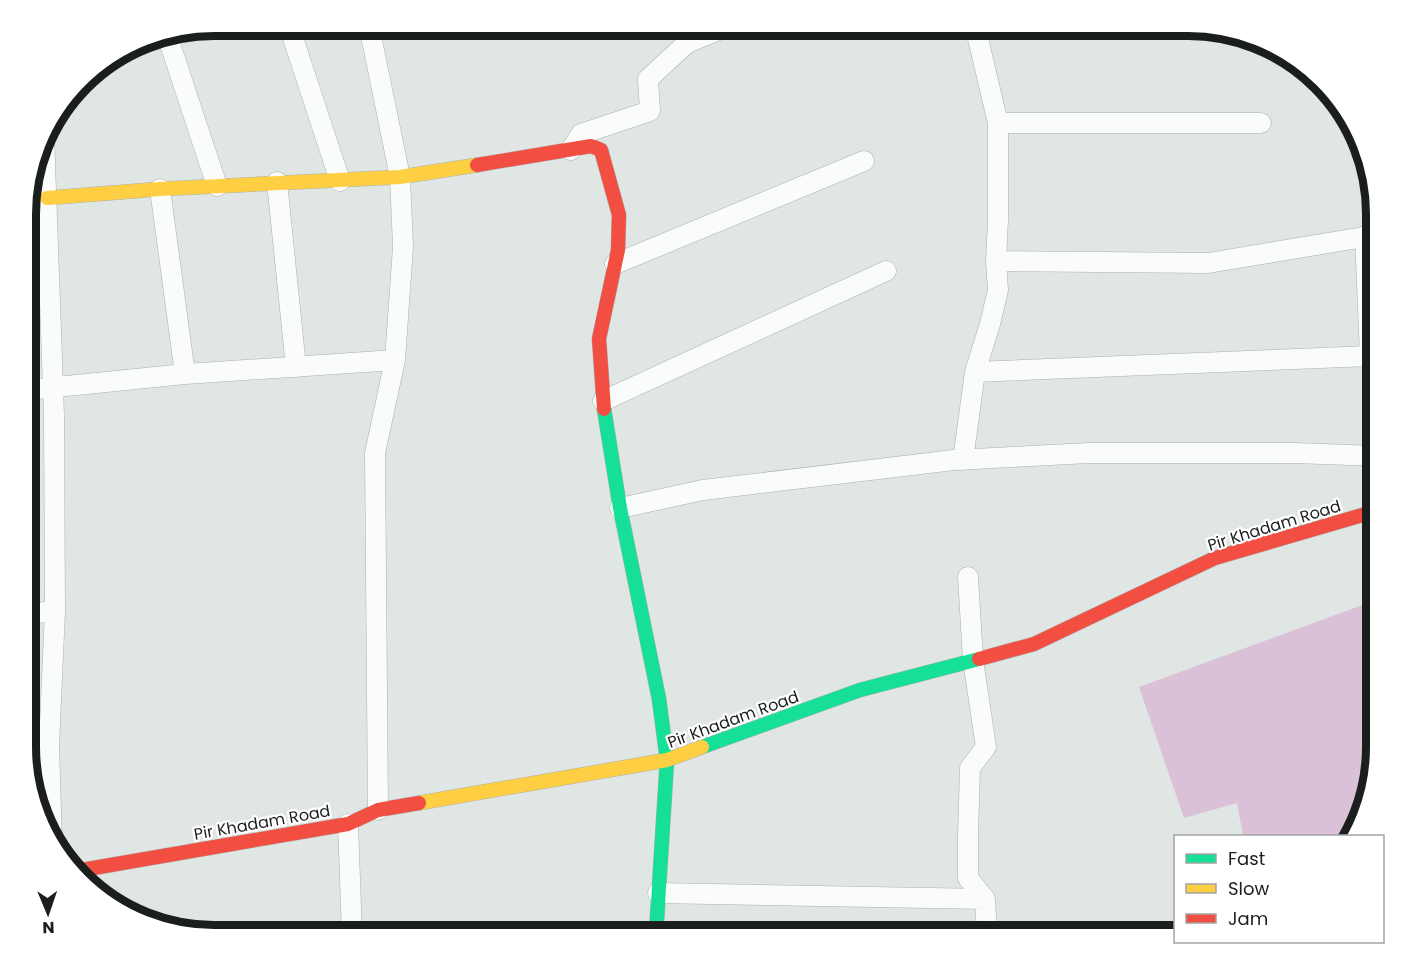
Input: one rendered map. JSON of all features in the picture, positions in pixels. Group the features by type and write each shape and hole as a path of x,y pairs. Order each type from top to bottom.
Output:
{"street":[{"path":"292,36 340,181"},
{"path":"371,36 400,177 403,247 395,360 375,453 378,810"},
{"path":"571,150 581,134 650,111 648,80 695,36"},
{"path":"963,460 975,372 998,290 996,261 998,123 977,36"},
{"path":"169,42 216,186"},
{"path":"998,123 1261,123"},
{"path":"47,198 277,182 400,177 591,146 601,150 619,215 618,250 598,339 603,401 620,508 659,699 667,760 656,925"},
{"path":"45,157 52,387 55,611 49,745 51,818"},
{"path":"615,264 864,161"},
{"path":"277,182 296,367"},
{"path":"160,189 185,374"},
{"path":"996,261 1208,263 1366,237"},
{"path":"603,401 886,271"},
{"path":"975,372 1366,358"},
{"path":"36,389 185,374 395,360"},
{"path":"620,508 702,490 963,460 1089,453 1295,453 1366,456"},
{"name":"Pir Khadam Road","path":"85,869 348,824 378,810 667,760 860,690 1034,644 1215,558 1366,514"},
{"path":"968,578 973,660 986,747 970,768 968,878 985,899 986,925"},
{"path":"36,613 55,611"},
{"path":"36,751 49,745"},
{"path":"348,824 352,925"},
{"path":"658,893 985,899"}],"shaded area":[{"path":"1366,604 1366,759 1357,804 1343,835 1243,835 1237,803 1184,818 1139,687"}],"traffic: fast":[{"path":"604,409 620,508 659,699 667,760 657,925"},
{"path":"702,747 860,690 979,659"}],"traffic: slow":[{"path":"47,198 160,189 400,177 477,165"},
{"path":"419,803 667,760 702,747"}],"traffic: jam":[{"path":"477,165 591,146 601,150 619,215 618,250 599,339 604,409"},
{"path":"979,659 1034,644 1215,558 1366,514"},
{"path":"85,869 348,824 378,810 419,803"}]}
